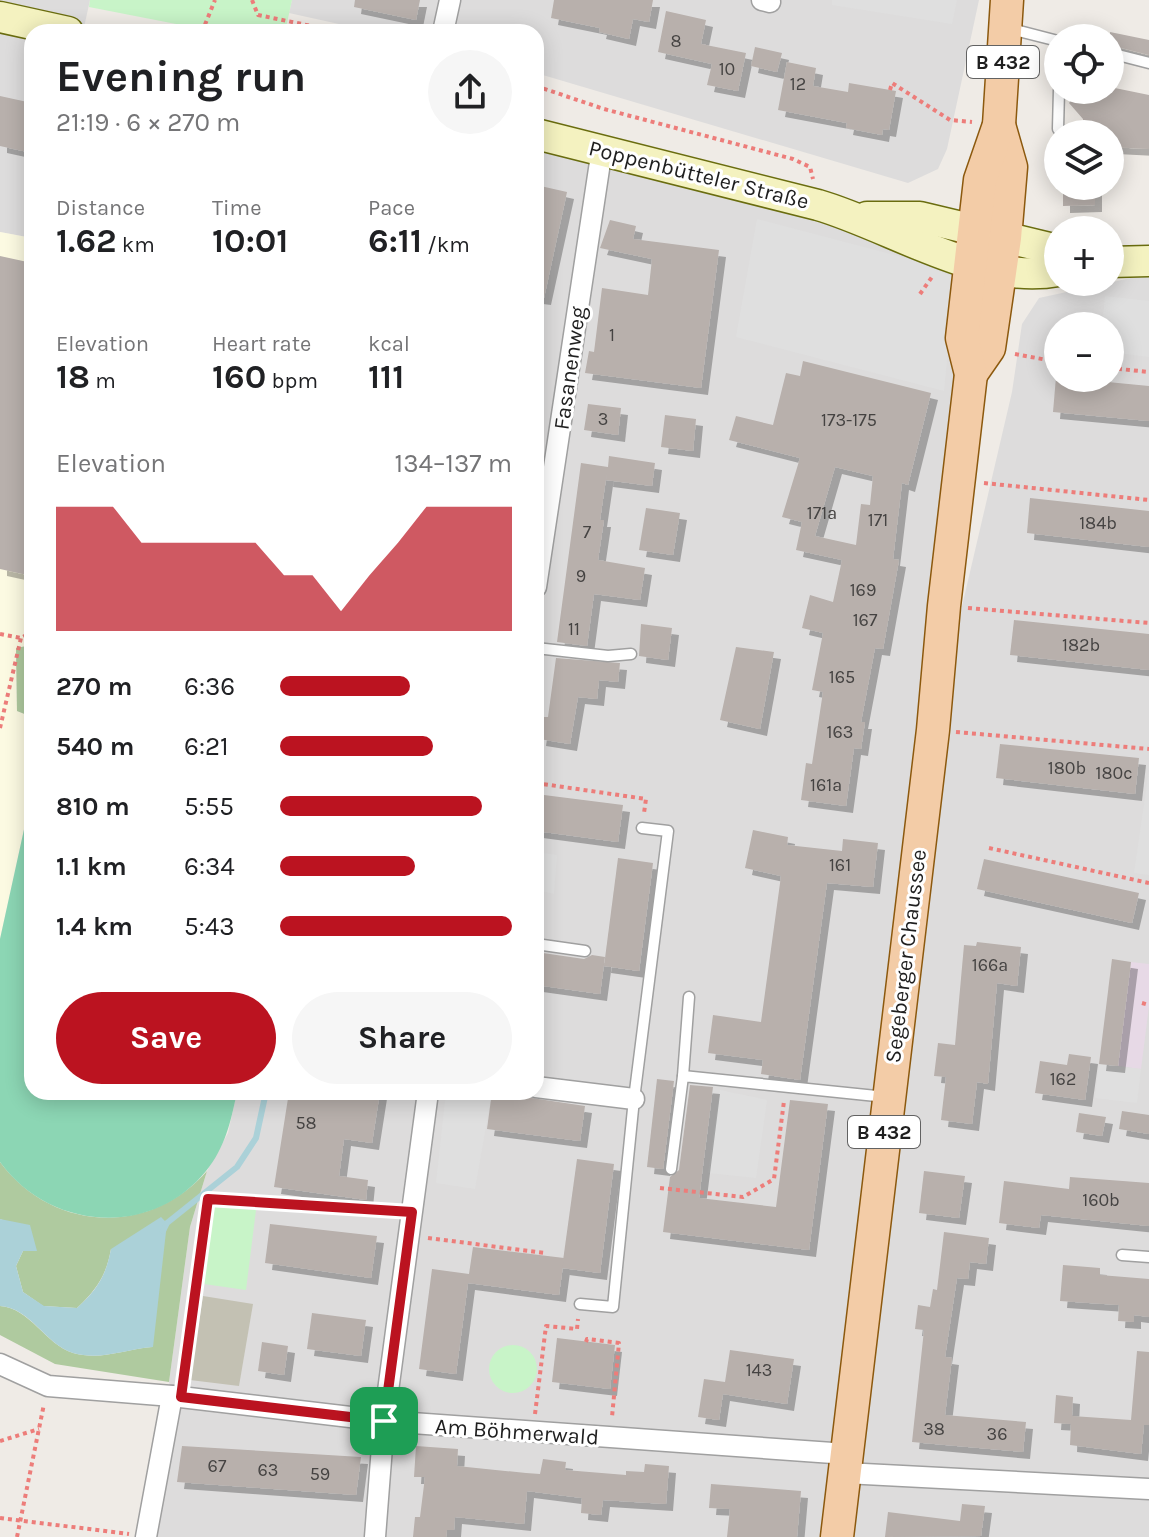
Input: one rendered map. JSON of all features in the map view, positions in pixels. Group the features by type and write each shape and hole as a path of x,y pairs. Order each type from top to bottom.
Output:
{"main road":[{"name":"Segeberger Chaussee","path":"980,361 962,338 983,163 999,125 1006,14"},
{"path":"0,17 32,24"},
{"name":"Segeberger Chaussee","path":"837,1537 933,730 958,481 1005,238 1011,167 999,125"},
{"name":"Poppenbütteler Straße","path":"544,136 861,217 907,240 970,262 1001,270 1044,272"},
{"name":"Poppenbütteler Straße","path":"861,217 920,217 1044,247"},
{"path":"1124,262 1149,261"}],"street":[{"path":"445,24 450,0"},
{"name":"Fasanenweg","path":"544,534 602,149"},
{"path":"544,1088 634,1099"},
{"path":"375,1537 384,1421 427,1100"},
{"name":"Am Böhmerwald","path":"0,1364 48,1386 177,1396 384,1421 610,1438 846,1464 1149,1489"},
{"path":"138,1536 177,1396"}],"lane":[{"path":"1006,14 1044,34"},
{"path":"1124,57 1149,63"},
{"path":"544,649 608,656 631,654"},
{"path":"580,1304 613,1307 634,1099 668,831 642,828"},
{"path":"544,945 585,951"},
{"path":"671,1169 689,997"},
{"path":"683,1076 888,1097"},
{"path":"1122,1255 1149,1257"}],"path":[{"path":"205,24 215,0"},
{"path":"252,0 258,15 302,24"},
{"path":"890,90 892,83 950,120 999,125"},
{"path":"544,89 604,109 793,159 810,167 818,205"},
{"path":"980,361 1044,362"},
{"path":"1124,369 1149,372"},
{"path":"958,481 1149,500"},
{"path":"944,606 1149,623"},
{"path":"0,634 24,636"},
{"path":"0,728 21,638"},
{"path":"933,730 1149,749"},
{"path":"544,784 646,799 642,828"},
{"path":"989,848 1149,883"},
{"path":"1142,1003 1149,1005"},
{"path":"660,1188 743,1197 774,1179 786,1088"},
{"path":"177,1396 208,1199 412,1212"},
{"path":"409,1235 545,1253"},
{"path":"533,1432 546,1326 577,1329 580,1304"},
{"path":"586,1342 587,1339 619,1343 610,1438"},
{"path":"17,1537 48,1386"},
{"path":"0,1441 39,1429"},
{"path":"0,1518 138,1536"}],"shaded area":[{"path":"0,0 90,0 85,24 24,24 24,236 0,232"},
{"path":"292,0 979,0 947,149 938,169 908,183 544,75 544,24 339,24 289,13"},
{"path":"832,0 957,0 952,24 832,5"},
{"path":"544,136 686,169 961,268 961,381 935,722 1012,392 1022,324 1039,298 1124,296 1124,279 1149,274 1149,1537 146,1537 172,1396 169,1382 190,1227 207,1171 228,1133 235,1100 544,1100"},
{"path":"757,219 921,262 955,278 944,391 736,337"},
{"path":"0,232 24,236 24,646 16,648 17,711 24,714 24,830 0,939"},
{"path":"1105,296 1149,301 1149,357 1124,354 1124,312 1103,312"},
{"path":"1149,770 1149,875 1134,873"},
{"path":"544,853 557,855 554,894 544,892"},
{"path":"1131,962 1149,964 1149,1006 1141,1069 1118,1066"},
{"path":"1099,1064 1141,1069 1137,1103 1095,1098"},
{"path":"720,1090 767,1100 756,1178 708,1173"},
{"path":"445,1100 491,1100 475,1189 436,1183"},
{"path":"203,1296 253,1304 239,1386 190,1380"}],"green space":[{"path":"90,0 292,0 287,24 176,24 89,7"},
{"path":"24,646 24,714 17,711 16,648"},
{"path":"24,830 24,1100 235,1100 223,1144 213,1162 183,1193 158,1208 130,1216 101,1218 72,1213 45,1202 21,1185 0,1162 0,939"},
{"path":"0,1162 21,1185 46,1202 73,1213 101,1218 130,1216 158,1207 184,1192 207,1171 190,1227 169,1382 55,1364 0,1335 0,1306 20,1313 54,1342 73,1353 103,1355 152,1347 111,1249 100,1282 77,1308 43,1306 23,1292 16,1266 23,1251 15,1225 0,1219"},
{"path":"214,1207 256,1210 246,1290 204,1284"},
{"path":"513,1345 530,1352 537,1369 530,1386 513,1393 496,1386 489,1369 496,1352"}],"water":[{"path":"161,1217 167,1223 153,1347 103,1355 73,1353 54,1342 21,1313 0,1306 0,1219 30,1225 37,1251 23,1251 16,1266 23,1292 44,1306 77,1308 100,1282 111,1249"}],"building":[{"path":"355,0 420,0 416,20 354,7"},
{"path":"554,0 653,0 649,22 633,19 629,39 599,32 600,28 551,18"},
{"path":"666,11 706,20 701,44 746,53 738,91 707,85 712,64 658,52"},
{"path":"1124,35 1149,40 1149,55 1124,49"},
{"path":"755,47 782,53 777,72 751,66"},
{"path":"787,62 816,68 813,86 848,92 849,83 896,91 889,130 883,129 882,135 846,128 847,123 778,110"},
{"path":"1124,90 1149,95 1149,149 1124,148 1124,120 1083,119 1070,104 1124,104"},
{"path":"0,96 24,101 24,151 0,146"},
{"path":"544,187 567,192 544,298"},
{"path":"1063,200 1095,200 1095,205 1063,206"},
{"path":"610,220 636,226 633,239 719,250 701,388 585,373 589,351 594,352 602,288 648,295 652,259 600,248"},
{"path":"0,256 24,261 24,574 0,569"},
{"path":"803,361 931,393 908,485 902,483 893,559 899,560 883,649 875,648 861,722 865,722 861,749 854,748 846,806 801,800 806,763 812,764 823,692 812,690 823,633 802,628 810,595 833,602 842,560 796,550 802,522 782,517 800,458 729,440 736,416 773,425 786,373 800,376","holes":["835,467 873,476 870,505 861,504 856,545 815,536"]},
{"path":"1124,384 1149,386 1149,421 1053,412 1055,392 1124,392"},
{"path":"588,404 621,408 618,435 584,430"},
{"path":"665,415 696,419 693,451 661,447"},
{"path":"609,456 655,463 652,486 606,480 607,472 600,520 604,520 598,560 645,568 640,600 594,594 587,646 557,642 581,463 608,467"},
{"path":"1030,498 1149,511 1149,547 1027,533"},
{"path":"646,508 680,513 673,555 639,550"},
{"path":"1014,620 1149,634 1149,670 1010,655"},
{"path":"641,624 672,628 668,660 639,656"},
{"path":"736,647 774,652 760,729 720,720"},
{"path":"556,658 620,663 618,682 599,680 597,699 578,697 570,744 544,740 544,717 548,717"},
{"path":"1000,744 1139,758 1135,794 996,778"},
{"path":"544,795 623,805 618,842 544,832"},
{"path":"753,830 788,837 787,845 842,851 843,839 878,843 873,887 827,883 800,1080 761,1074 763,1060 708,1053 713,1015 761,1022 781,876 745,868"},
{"path":"618,858 653,863 639,971 604,966"},
{"path":"984,859 1139,893 1132,923 977,889"},
{"path":"977,942 1021,947 1017,986 997,983 988,1084 977,1082 972,1124 941,1120 946,1077 934,1076 938,1043 955,1045 964,945 976,946"},
{"path":"544,953 584,959 592,955 605,957 600,994 544,986"},
{"path":"1112,959 1131,962 1118,1066 1099,1064"},
{"path":"1069,1054 1091,1057 1085,1100 1035,1093 1040,1061 1067,1065"},
{"path":"657,1079 674,1081 663,1169 647,1167"},
{"path":"690,1085 713,1087 699,1198 776,1207 790,1100 828,1104 809,1250 663,1232 670,1177 679,1170"},
{"path":"288,1100 379,1100 372,1143 344,1139 339,1176 368,1180 366,1200 274,1187"},
{"path":"491,1100 544,1100 585,1106 580,1141 487,1129"},
{"path":"1122,1111 1149,1115 1149,1134 1119,1129"},
{"path":"1079,1113 1106,1117 1102,1136 1076,1132"},
{"path":"577,1159 614,1164 600,1273 562,1268"},
{"path":"924,1171 965,1176 959,1218 919,1213"},
{"path":"1070,1177 1149,1183 1149,1226 1041,1215 1039,1228 999,1223 1004,1181 1069,1189"},
{"path":"270,1224 377,1236 371,1278 265,1263"},
{"path":"944,1232 989,1238 986,1264 970,1262 968,1279 957,1278 945,1357 952,1358 945,1415 1026,1422 1023,1452 912,1442 924,1330 915,1329 918,1305 930,1307 933,1289 937,1290"},
{"path":"473,1247 564,1258 559,1295 468,1283 456,1374 419,1369 432,1269 469,1274"},
{"path":"1063,1265 1100,1268 1100,1275 1149,1279 1149,1317 1134,1315 1134,1322 1118,1321 1119,1305 1060,1301"},
{"path":"312,1313 366,1320 361,1356 307,1349"},
{"path":"557,1338 615,1345 610,1389 552,1382"},
{"path":"262,1342 288,1346 284,1375 258,1371"},
{"path":"730,1350 794,1359 787,1404 723,1394 719,1420 698,1417 704,1379 725,1382"},
{"path":"1137,1351 1149,1352 1149,1425 1144,1425 1141,1454 1070,1445 1071,1424 1054,1423 1056,1395 1073,1397 1072,1416 1131,1420"},
{"path":"182,1446 361,1457 356,1495 177,1482"},
{"path":"416,1446 458,1449 457,1466 526,1473 540,1474 543,1459 566,1462 565,1470 626,1475 626,1471 644,1472 645,1464 669,1466 666,1504 603,1500 601,1515 581,1513 582,1498 527,1491 524,1524 455,1517 454,1530 447,1530 446,1537 413,1537 415,1517 420,1517 425,1477 414,1477"},
{"path":"711,1484 801,1491 797,1537 727,1537 730,1509 709,1508"},
{"path":"962,1504 985,1506 981,1536 885,1537 888,1512 960,1521"}],"waterway":[{"path":"163,1231 167,1223 237,1167 256,1138 264,1100"}],"route":[{"path":"208,1199 412,1212 384,1421 181,1397 208,1199"}]}
